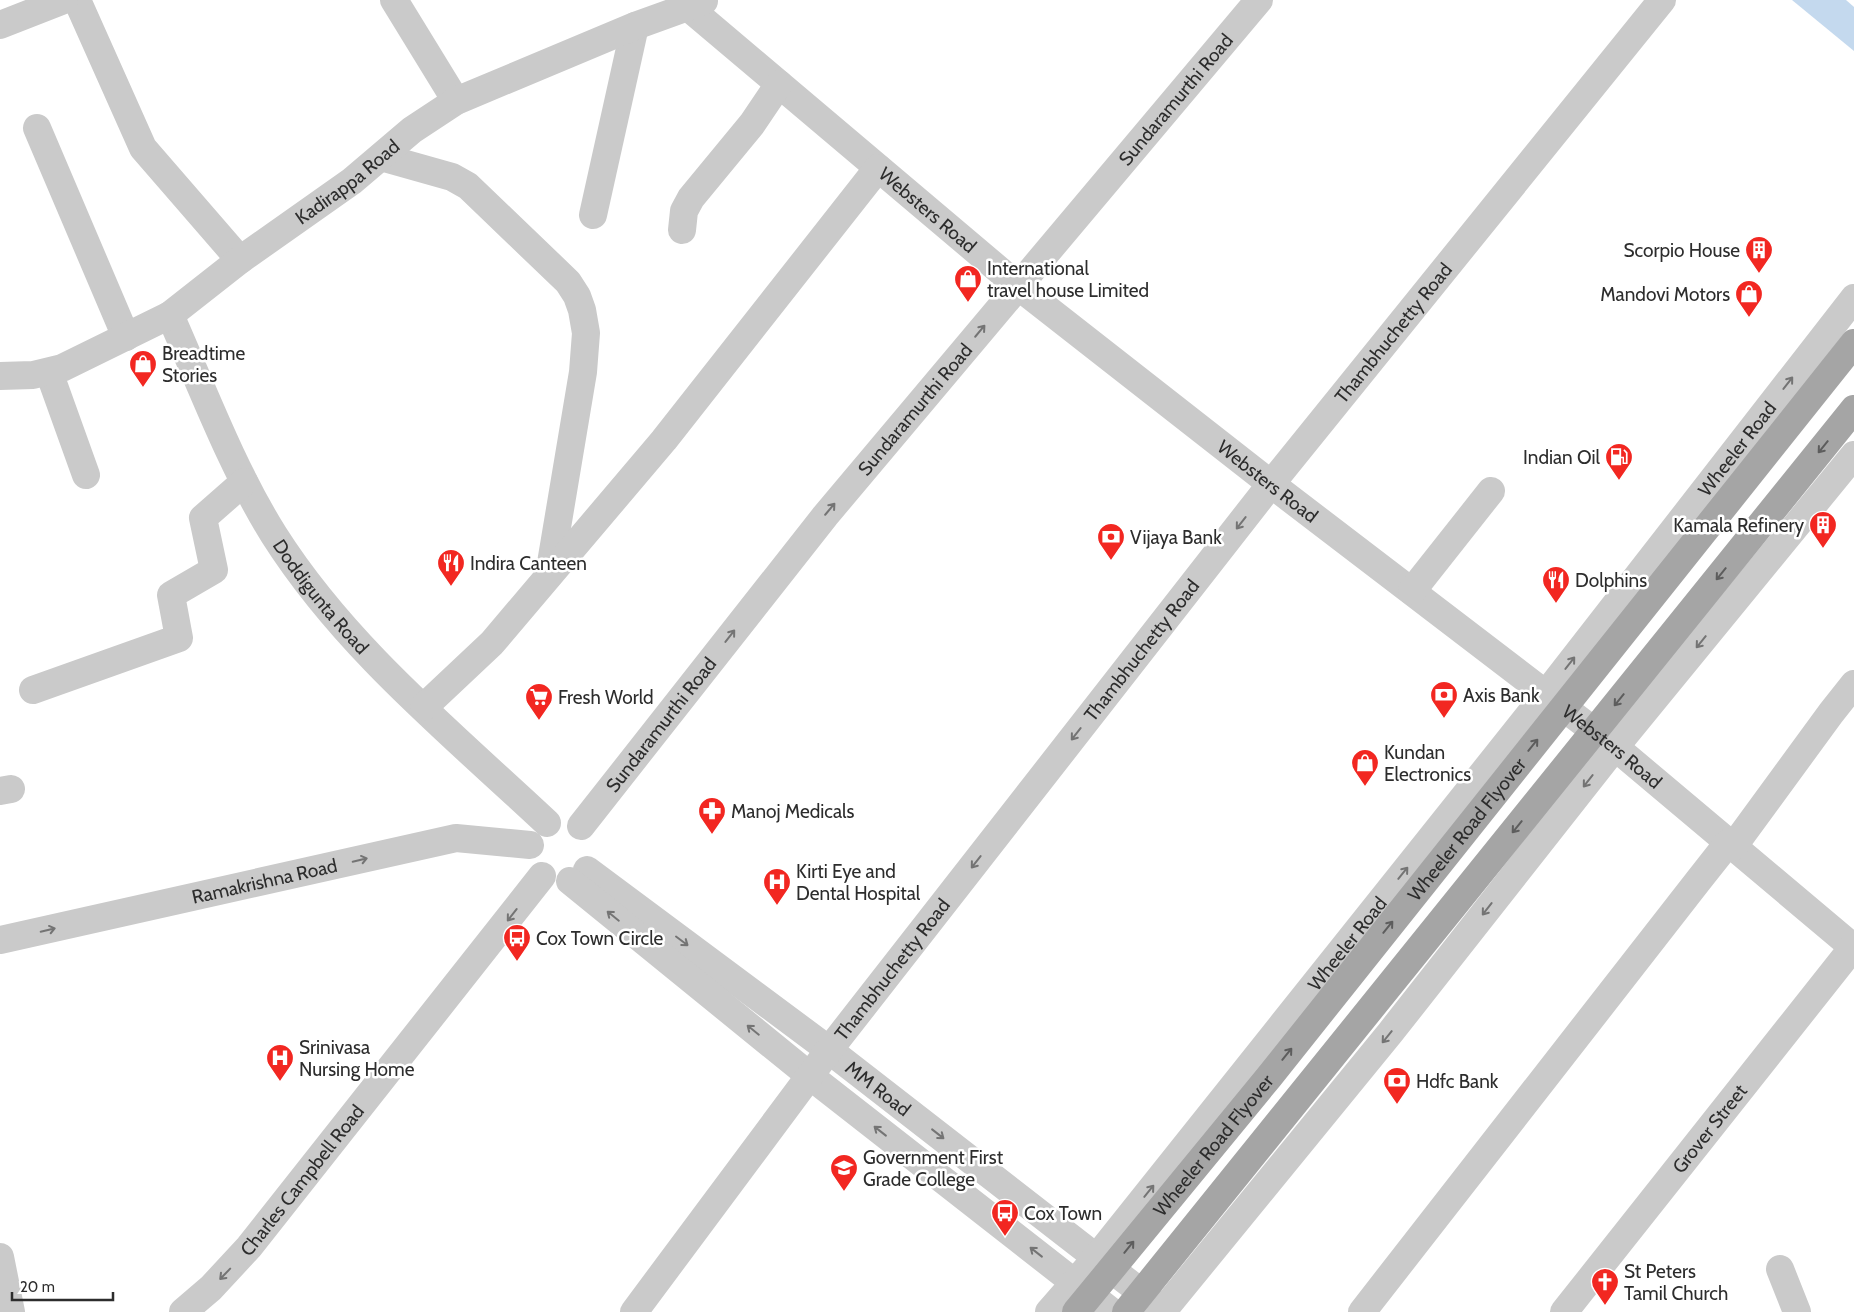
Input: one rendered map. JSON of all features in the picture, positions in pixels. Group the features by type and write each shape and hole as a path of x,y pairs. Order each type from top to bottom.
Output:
{"main road":[{"name":"Wheeler Road Flyover","path":"1076,1312 1275,1070 1854,343"},
{"name":"Wheeler Road Flyover","path":"1126,1312 1854,409"}],"street":[{"path":"0,25 35,5 64,0"},
{"path":"77,0 143,148 240,260"},
{"path":"394,0 456,101"},
{"name":"Sundaramurthi Road","path":"581,826 825,516 1259,0"},
{"name":"Thambhuchetty Road","path":"634,1312 829,1050 1271,484 1662,0"},
{"name":"Kadirappa Road","path":"0,376 33,375 62,368 170,316 240,260 352,181 412,130 456,101 635,26 697,4"},
{"name":"Websters Road","path":"697,4 779,84 1018,286 1271,484 1615,747 1854,947"},
{"path":"593,215 635,26"},
{"path":"682,230 684,211 691,198 752,124 779,84"},
{"path":"37,128 126,337"},
{"path":"381,158 452,177 468,186 568,282 577,296 582,310 586,333 583,372 549,575"},
{"path":"424,708 492,642 664,440 878,168"},
{"name":"Wheeler Road","path":"1049,1312 1097,1257 1546,694 1854,298"},
{"name":"Doddigunta Road","path":"170,316 244,482 274,534 308,583 364,649 424,708 548,823"},
{"path":"49,372 86,475"},
{"path":"1164,1311 1396,1025 1615,747 1854,455"},
{"path":"32,690 179,638 171,595 214,570 203,518 244,482"},
{"path":"1412,591 1491,491"},
{"path":"1362,1312 1728,843 1733,847 1854,684"},
{"path":"565,820 581,826 588,833 592,842 592,861 578,876 560,883 550,881 542,876 531,862 530,845 539,828 548,823 565,820"},
{"name":"Ramakrishna Road","path":"0,940 456,838 530,845"},
{"name":"Charles Campbell Road","path":"183,1312 210,1288 249,1247 542,876"},
{"name":"MM Road","path":"578,876 829,1050 1164,1311"},
{"name":"MM Road","path":"578,876 810,1076 1112,1312"},
{"name":"Grover Street","path":"1564,1312 1854,947"},
{"path":"0,1257 11,1312"},
{"path":"1780,1269 1797,1312"}],"water":[{"path":"1792,0 1846,0 1854,7 1854,51"}],"place":[{"name":"Scorpio House","path":"1759,274"},
{"name":"International travel house Limited","path":"968,303"},
{"name":"Mandovi Motors","path":"1749,318"},
{"name":"Breadtime Stories","path":"143,388"},
{"name":"Indian Oil","path":"1619,481"},
{"name":"Kamala Refinery","path":"1823,549"},
{"name":"Vijaya Bank","path":"1111,561"},
{"name":"Indira Canteen","path":"451,587"},
{"name":"Dolphins","path":"1556,604"},
{"name":"Axis Bank","path":"1444,719"},
{"name":"Fresh World","path":"539,721"},
{"name":"Kundan Electronics","path":"1365,787"},
{"name":"Manoj Medicals","path":"712,835"},
{"name":"Kirti Eye and Dental Hospital","path":"777,906"},
{"name":"Cox Town Circle","path":"517,962"},
{"name":"Srinivasa Nursing Home","path":"280,1082"},
{"name":"Hdfc Bank","path":"1397,1105"},
{"name":"Government First Grade College","path":"844,1192"},
{"name":"Cox Town","path":"1005,1237"},
{"name":"St Peters Tamil Church","path":"1605,1306"}]}
